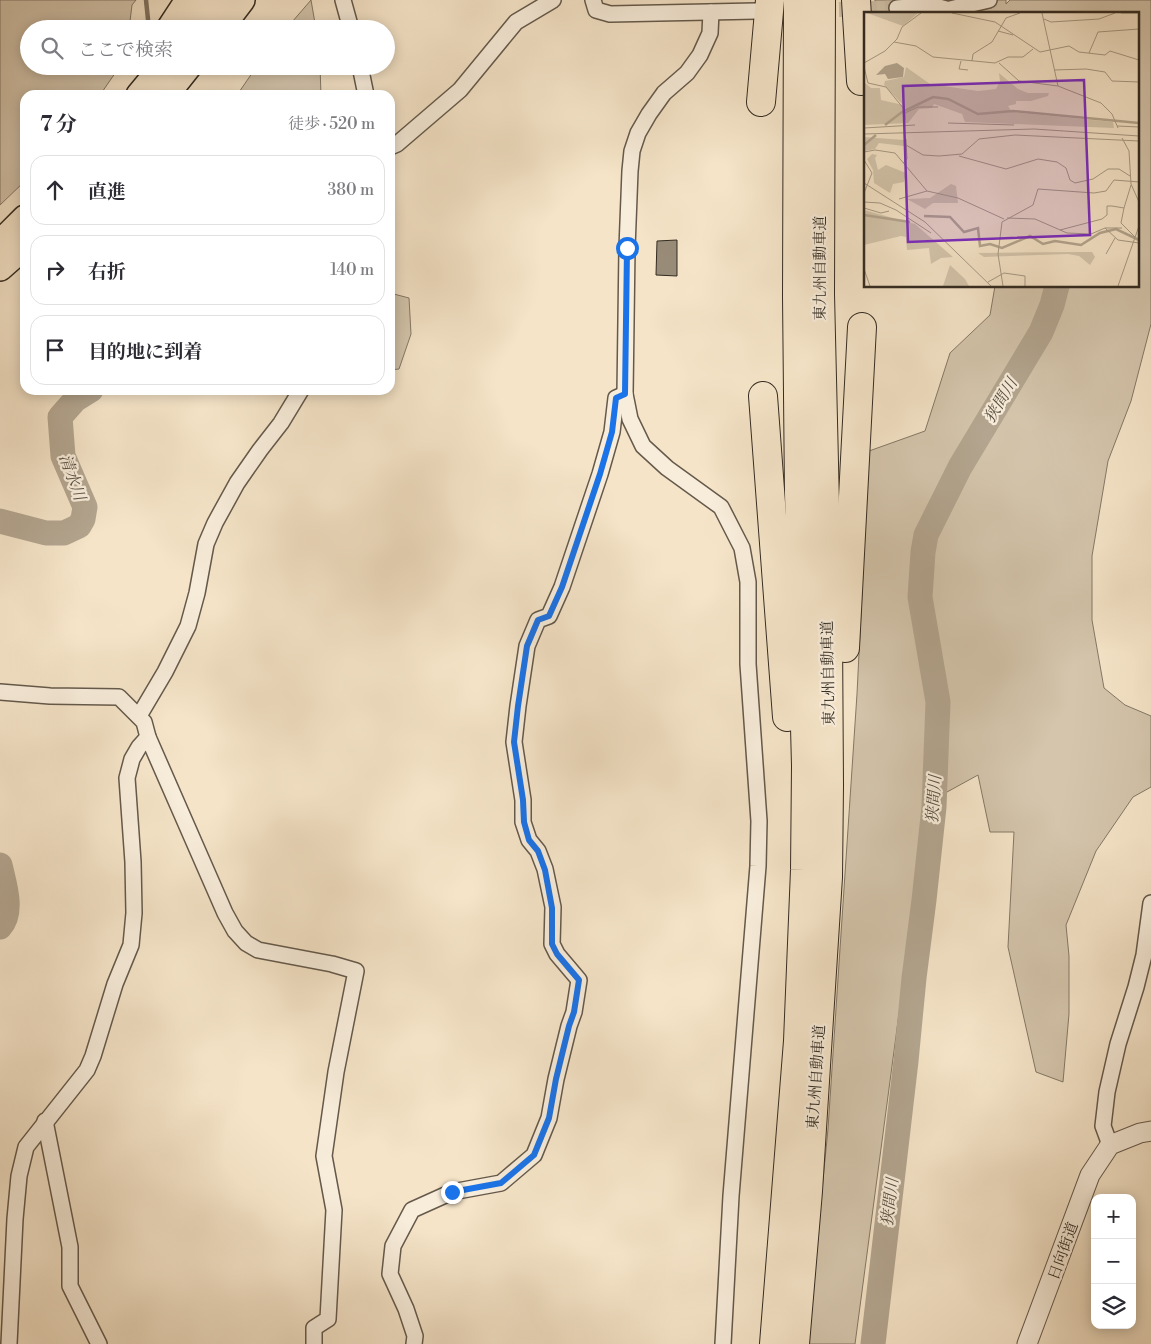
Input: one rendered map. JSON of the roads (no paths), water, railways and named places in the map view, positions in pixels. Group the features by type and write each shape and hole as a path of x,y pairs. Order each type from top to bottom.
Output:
{"highway":[{"path":"175,20 188,0"},
{"path":"200,20 216,0"},
{"path":"227,20 242,0"},
{"name":"東九州自動車道","path":"774,1344 793,1114 802,959 806,785 799,483 798,0"},
{"name":"東九州自動車道","path":"795,1344 808,1191 828,877 830,785 820,294 821,0"},
{"path":"856,0 861,81"},
{"path":"761,102 763,5"},
{"path":"127,90 145,75"},
{"path":"142,90 150,75"},
{"path":"170,90 183,75"},
{"path":"0,268 17,231"},
{"path":"828,877 838,761 862,327"},
{"path":"763,396 786,701 793,851 793,1114"}],"street":[{"path":"343,0 349,20"},
{"path":"395,145 460,90 516,22 553,0"},
{"path":"593,0 596,10 610,14 711,12 763,5"},
{"path":"897,8 941,6 952,12 983,1"},
{"path":"711,12 710,33 700,55 687,73 664,93 648,114 638,133 632,151 627,248 625,394 630,418 643,446 667,468 721,507 742,548 748,582 748,664 758,821 758,866 731,1196 724,1344"},
{"path":"362,75 365,90"},
{"path":"414,1344 415,1336 406,1309 390,1274 393,1246 412,1210 452,1192 501,1183 534,1155 549,1118 556,1079 574,1012 579,980 557,954 552,944 552,908 545,870 538,851 529,840 524,822 523,800 514,742 527,646 538,620 549,616 562,587 612,432 616,398 625,394"},
{"path":"139,716 165,672 188,626 198,593 206,544 215,522 237,483 281,423 298,395"},
{"path":"0,692 50,696 119,697 144,722 148,738 225,913 235,931 246,943 258,950 332,964 356,971 336,1072 324,1156 334,1210 328,1319 314,1328 314,1344"},
{"path":"9,1344 16,1219 20,1176 26,1147 87,1070 115,984 132,945 134,862 127,778 132,758 148,738"},
{"path":"1151,903 1144,955 1118,1044 1107,1092 1103,1126 1110,1145 1140,1133 1151,1131"},
{"path":"45,1122 70,1247 70,1286 99,1344"},
{"name":"日向街道","path":"1027,1344 1090,1175 1110,1145"}],"waterway":[{"path":"146,0 148,20"},
{"name":"狭間川","path":"873,1344 934,807 938,702 920,597 923,552 926,535 960,467 1041,332 1056,288"},
{"name":"清水川","path":"0,521 46,533 64,533 79,526 83,519 85,507 63,456 60,417 75,400 83,395"},
{"name":"清水川","path":"0,865 7,897 6,914 0,927"}],"tunnel":[{"path":"816,10 897,8"}]}
